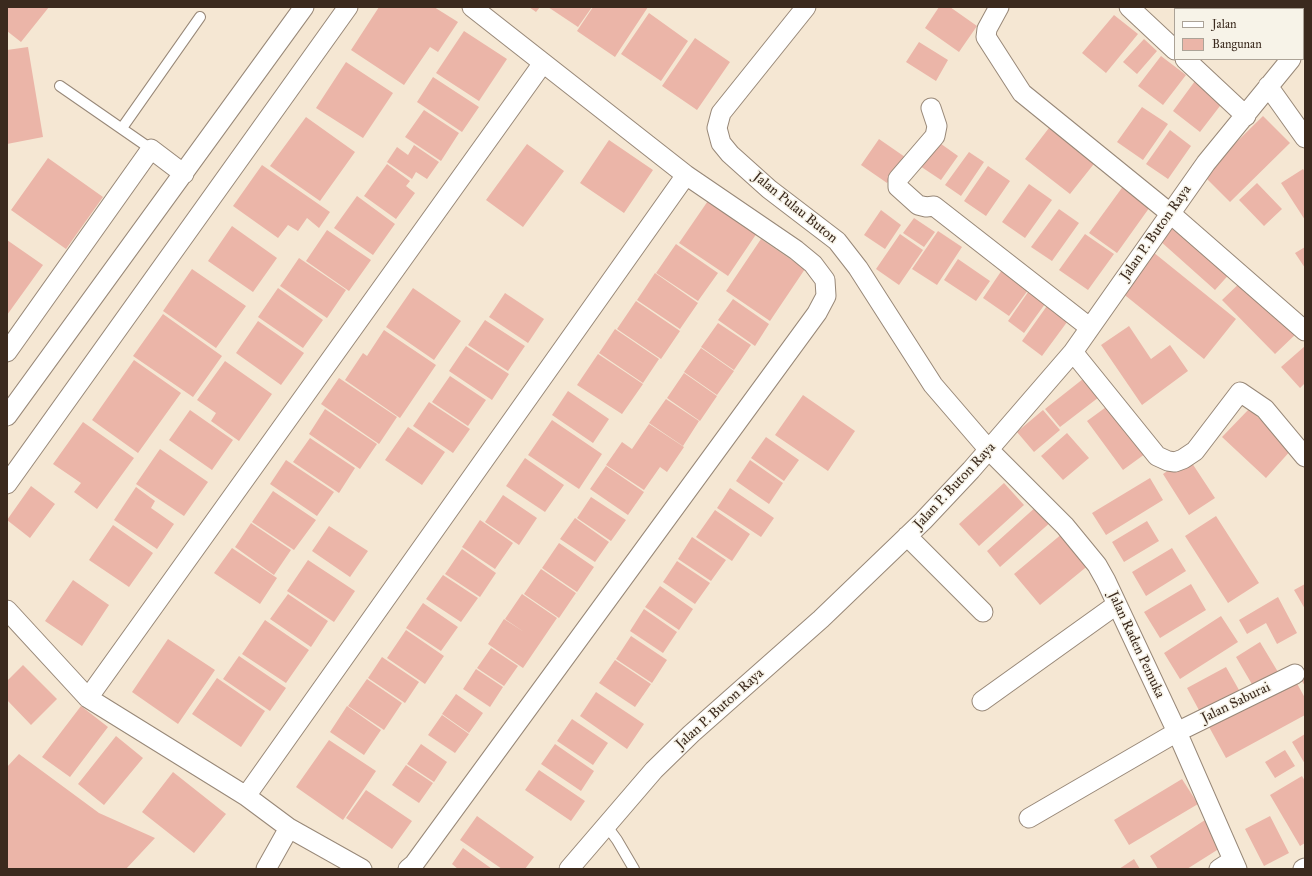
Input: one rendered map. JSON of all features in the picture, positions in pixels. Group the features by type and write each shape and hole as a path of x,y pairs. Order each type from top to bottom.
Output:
{"street":[{"path":"7,416 304,7"},
{"path":"7,484 348,7"},
{"path":"408,869 414,864 817,313 826,296 825,280 813,264 796,250 686,175 472,7"},
{"name":"Jalan Pulau Buton","path":"806,7 721,113 718,121 718,135 730,154 769,189 837,241 858,268 933,386 989,450"},
{"path":"999,7 987,29 986,37 1022,94 1171,214 1305,330"},
{"path":"1129,7 1174,49"},
{"path":"1186,60 1246,116"},
{"name":"Jalan P. Buton Raya","path":"569,869 654,770 691,734 821,619 907,536 989,450 1073,352 1089,327 1206,163 1246,116 1289,60"},
{"path":"88,698 543,63"},
{"path":"1268,86 1305,136"},
{"path":"931,108 937,126 935,136 898,179 898,186 918,205 926,208 934,206 1089,327"},
{"path":"7,352 151,149 184,174"},
{"path":"246,796 686,175"},
{"path":"1073,352 1157,456 1168,461 1175,462 1183,459 1195,451 1240,392 1265,409 1305,457"},
{"name":"Jalan Raden Pemuka","path":"989,450 1065,526 1097,565 1106,581 1177,732 1230,866"},
{"path":"907,536 983,612"},
{"path":"982,701 1116,605"},
{"path":"7,610 88,698 246,796 289,828 362,869"},
{"name":"Jalan Saburai","path":"1029,818 1177,732 1295,674"},
{"path":"266,869 289,828"}],"lane":[{"path":"122,128 200,17"},
{"path":"60,86 151,149"},
{"path":"606,825 617,840 634,869"}],"building":[{"path":"7,7 49,7 21,42 7,31"},
{"path":"379,7 434,7 458,22 438,52 430,47 404,85 351,50"},
{"path":"529,7 540,7 536,12"},
{"path":"548,7 592,7 578,27"},
{"path":"593,7 648,7 615,57 577,31"},
{"path":"939,7 950,7 977,26 959,52 925,28"},
{"path":"1205,7 1282,7 1281,8"},
{"path":"649,13 688,41 661,81 621,54"},
{"path":"1114,15 1138,34 1106,73 1082,53"},
{"path":"464,31 507,59 479,101 436,73"},
{"path":"695,38 730,62 697,110 662,86"},
{"path":"1144,39 1157,51 1137,74 1123,62"},
{"path":"919,42 948,60 936,81 906,62"},
{"path":"28,47 43,137 7,144 7,50"},
{"path":"1161,56 1186,75 1163,105 1138,86"},
{"path":"346,62 393,93 363,138 316,108"},
{"path":"433,77 479,107 462,132 417,102"},
{"path":"1195,81 1223,102 1200,132 1173,111"},
{"path":"1142,107 1168,124 1143,160 1117,142"},
{"path":"424,110 459,133 441,161 405,137"},
{"path":"1263,116 1290,143 1230,202 1203,175"},
{"path":"306,117 355,152 320,201 270,166"},
{"path":"1052,124 1097,160 1070,194 1025,159"},
{"path":"1170,130 1191,146 1168,179 1146,164"},
{"path":"879,139 905,157 887,183 861,165"},
{"path":"609,140 653,170 624,213 580,183"},
{"path":"937,141 958,156 941,180 920,166"},
{"path":"527,144 564,171 523,227 486,200"},
{"path":"414,145 439,162 427,179 416,172 412,179 387,162 397,147 408,155"},
{"path":"969,152 984,162 961,196 945,185"},
{"path":"48,158 103,197 66,249 11,210"},
{"path":"387,164 410,181 406,186 415,193 396,219 364,196"},
{"path":"262,165 330,212 319,228 307,218 298,231 288,225 278,238 233,206"},
{"path":"988,166 1010,181 986,216 964,201"},
{"path":"1303,169 1305,172 1305,220 1281,183"},
{"path":"1257,183 1282,209 1264,226 1239,200"},
{"path":"1029,184 1052,200 1025,238 1002,222"},
{"path":"1124,185 1152,204 1117,253 1089,233"},
{"path":"712,195 761,227 728,276 679,243"},
{"path":"357,196 395,224 373,255 334,228"},
{"path":"1059,209 1079,223 1052,261 1031,247"},
{"path":"881,210 901,225 885,249 864,235"},
{"path":"914,218 935,232 924,247 903,233"},
{"path":"1177,220 1233,270 1215,290 1159,240"},
{"path":"232,226 277,258 253,292 208,261"},
{"path":"327,230 371,260 349,291 306,261"},
{"path":"938,231 962,247 937,285 912,269"},
{"path":"900,234 923,250 899,285 876,269"},
{"path":"1085,234 1114,254 1088,290 1059,270"},
{"path":"761,239 805,269 770,321 726,291"},
{"path":"7,240 43,265 7,315"},
{"path":"676,244 718,273 698,301 656,273"},
{"path":"1305,247 1305,268 1295,253"},
{"path":"1153,252 1236,319 1204,359 1121,292"},
{"path":"299,258 346,290 327,318 280,286"},
{"path":"958,259 990,281 976,301 944,280"},
{"path":"1004,267 1031,286 1009,316 983,298"},
{"path":"192,269 246,306 216,348 163,311"},
{"path":"655,273 698,303 680,329 637,300"},
{"path":"1245,278 1298,332 1275,354 1222,300"},
{"path":"1033,285 1050,297 1024,333 1008,321"},
{"path":"278,288 323,320 303,348 258,317"},
{"path":"413,288 461,321 434,360 386,327"},
{"path":"505,293 544,319 528,343 489,317"},
{"path":"733,299 769,324 755,346 718,320"},
{"path":"636,301 680,331 661,359 617,329"},
{"path":"1049,303 1070,318 1042,356 1022,341"},
{"path":"163,314 222,356 193,397 133,356"},
{"path":"485,320 525,346 508,371 468,345"},
{"path":"258,321 304,353 281,385 236,353"},
{"path":"718,323 751,345 734,370 701,347"},
{"path":"1129,326 1151,359 1170,345 1188,371 1142,405 1101,345"},
{"path":"615,329 659,359 643,383 599,353"},
{"path":"384,330 436,365 400,418 345,380 363,353 367,356"},
{"path":"466,346 509,374 492,400 449,371"},
{"path":"1305,346 1305,383 1300,388 1281,367"},
{"path":"701,348 734,371 717,395 684,372"},
{"path":"598,354 643,384 622,414 577,385"},
{"path":"134,360 181,393 138,453 92,420"},
{"path":"225,361 272,394 239,441 211,421 216,413 197,400"},
{"path":"684,373 717,396 700,421 667,398"},
{"path":"1088,375 1103,394 1060,427 1045,409"},
{"path":"450,376 486,400 468,426 432,402"},
{"path":"339,378 397,417 379,444 321,404"},
{"path":"568,391 609,419 593,443 552,415"},
{"path":"803,395 855,431 828,471 775,435"},
{"path":"666,399 699,421 683,446 649,423"},
{"path":"429,402 470,429 453,453 413,426"},
{"path":"1113,402 1149,451 1123,470 1087,421"},
{"path":"325,409 377,444 360,469 309,434"},
{"path":"1249,409 1292,449 1266,478 1222,437"},
{"path":"190,410 233,440 212,470 169,440"},
{"path":"1043,410 1060,430 1034,452 1017,432"},
{"path":"552,420 602,454 579,489 528,455"},
{"path":"83,422 134,458 97,509 74,492 81,483 53,464"},
{"path":"649,424 684,447 667,472 660,467 644,490 606,465 622,442 632,449"},
{"path":"408,427 445,452 422,485 385,460"},
{"path":"1067,433 1089,458 1063,480 1041,456"},
{"path":"766,437 799,460 784,481 751,458"},
{"path":"310,438 355,468 339,493 293,462"},
{"path":"160,449 208,482 184,516 136,484"},
{"path":"1188,457 1215,498 1189,515 1163,474"},
{"path":"525,458 564,485 545,512 506,486"},
{"path":"286,460 334,492 317,516 270,484"},
{"path":"750,460 783,483 769,504 736,481"},
{"path":"606,466 644,492 628,515 590,489"},
{"path":"1150,478 1163,500 1106,535 1092,513"},
{"path":"1004,483 1024,505 979,546 959,524"},
{"path":"31,486 55,504 30,538 7,520"},
{"path":"136,487 155,501 151,508 174,524 157,549 114,520"},
{"path":"730,488 774,518 761,537 717,508"},
{"path":"273,491 316,520 294,550 252,522"},
{"path":"503,495 537,518 519,545 485,522"},
{"path":"591,497 626,520 611,541 577,518"},
{"path":"1038,505 1052,521 1000,567 987,551"},
{"path":"715,510 750,534 732,561 696,537"},
{"path":"1216,516 1259,583 1228,603 1185,536"},
{"path":"575,518 609,542 595,562 560,539"},
{"path":"480,520 513,543 495,569 462,547"},
{"path":"1147,521 1159,541 1124,562 1112,542"},
{"path":"251,523 291,550 274,575 235,547"},
{"path":"113,525 153,553 129,587 89,560"},
{"path":"329,526 368,551 350,577 312,551"},
{"path":"1063,533 1090,564 1040,605 1014,574"},
{"path":"692,537 726,560 711,581 678,559"},
{"path":"559,543 594,567 577,592 542,568"},
{"path":"232,548 277,578 260,604 214,573"},
{"path":"1172,548 1186,571 1146,596 1132,572"},
{"path":"462,549 496,573 480,597 445,574"},
{"path":"308,560 355,591 334,622 287,591"},
{"path":"677,561 710,583 695,604 663,582"},
{"path":"541,569 576,593 559,618 524,594"},
{"path":"443,575 478,598 461,622 426,599"},
{"path":"73,580 109,605 82,646 45,621"},
{"path":"1191,584 1206,610 1160,638 1144,612"},
{"path":"1305,584 1305,609 1294,590"},
{"path":"660,586 693,609 679,630 645,607"},
{"path":"288,594 328,621 311,647 270,619"},
{"path":"522,594 557,618 523,668 488,644 504,619 524,632 505,619"},
{"path":"1278,597 1297,633 1277,644 1266,623 1247,634 1239,620"},
{"path":"423,603 458,627 441,651 406,628"},
{"path":"644,609 677,632 663,653 630,631"},
{"path":"1221,616 1238,642 1180,679 1164,653"},
{"path":"265,620 309,650 286,683 242,654"},
{"path":"406,630 444,656 425,684 387,658"},
{"path":"631,636 667,660 652,683 616,659"},
{"path":"168,639 215,670 178,724 132,692"},
{"path":"1260,642 1278,672 1253,686 1236,657"},
{"path":"491,648 518,666 504,686 477,668"},
{"path":"239,656 286,688 270,711 223,679"},
{"path":"382,657 419,682 405,703 368,678"},
{"path":"615,660 651,684 635,707 599,683"},
{"path":"23,665 57,699 31,725 7,700 7,681"},
{"path":"1226,667 1239,690 1200,712 1187,688"},
{"path":"1305,668 1305,686 1297,673"},
{"path":"476,669 503,687 490,707 463,689"},
{"path":"217,678 265,711 241,747 192,714"},
{"path":"1294,678 1305,698 1305,715 1226,758 1208,725"},
{"path":"367,679 402,703 384,730 348,706"},
{"path":"596,692 644,724 627,749 580,716"},
{"path":"456,694 483,713 469,733 442,714"},
{"path":"81,706 108,727 70,777 42,757"},
{"path":"347,706 381,730 364,755 330,732"},
{"path":"442,715 469,734 455,753 428,735"},
{"path":"572,719 608,743 593,765 557,741"},
{"path":"1305,734 1305,764 1292,742"},
{"path":"116,736 143,758 104,805 78,784"},
{"path":"329,740 376,771 343,820 296,787"},
{"path":"421,744 447,762 434,782 407,764"},
{"path":"555,744 594,771 581,791 541,764"},
{"path":"1285,750 1295,766 1275,778 1265,762"},
{"path":"19,754 99,813 155,838 126,869 7,869 7,767"},
{"path":"406,765 433,783 419,803 392,785"},
{"path":"539,770 585,801 571,821 525,790"},
{"path":"173,772 226,814 194,853 142,812"},
{"path":"1302,776 1305,781 1305,843 1300,846 1270,795"},
{"path":"1182,779 1198,804 1129,845 1114,820"},
{"path":"366,790 412,821 392,849 346,818"},
{"path":"477,816 534,857 525,869 502,869 460,840"},
{"path":"1270,816 1289,853 1264,866 1245,829"},
{"path":"1208,818 1225,845 1187,869 1158,869 1150,856"},
{"path":"463,848 492,869 458,869 452,864"},
{"path":"1134,859 1140,869 1119,869"}]}
